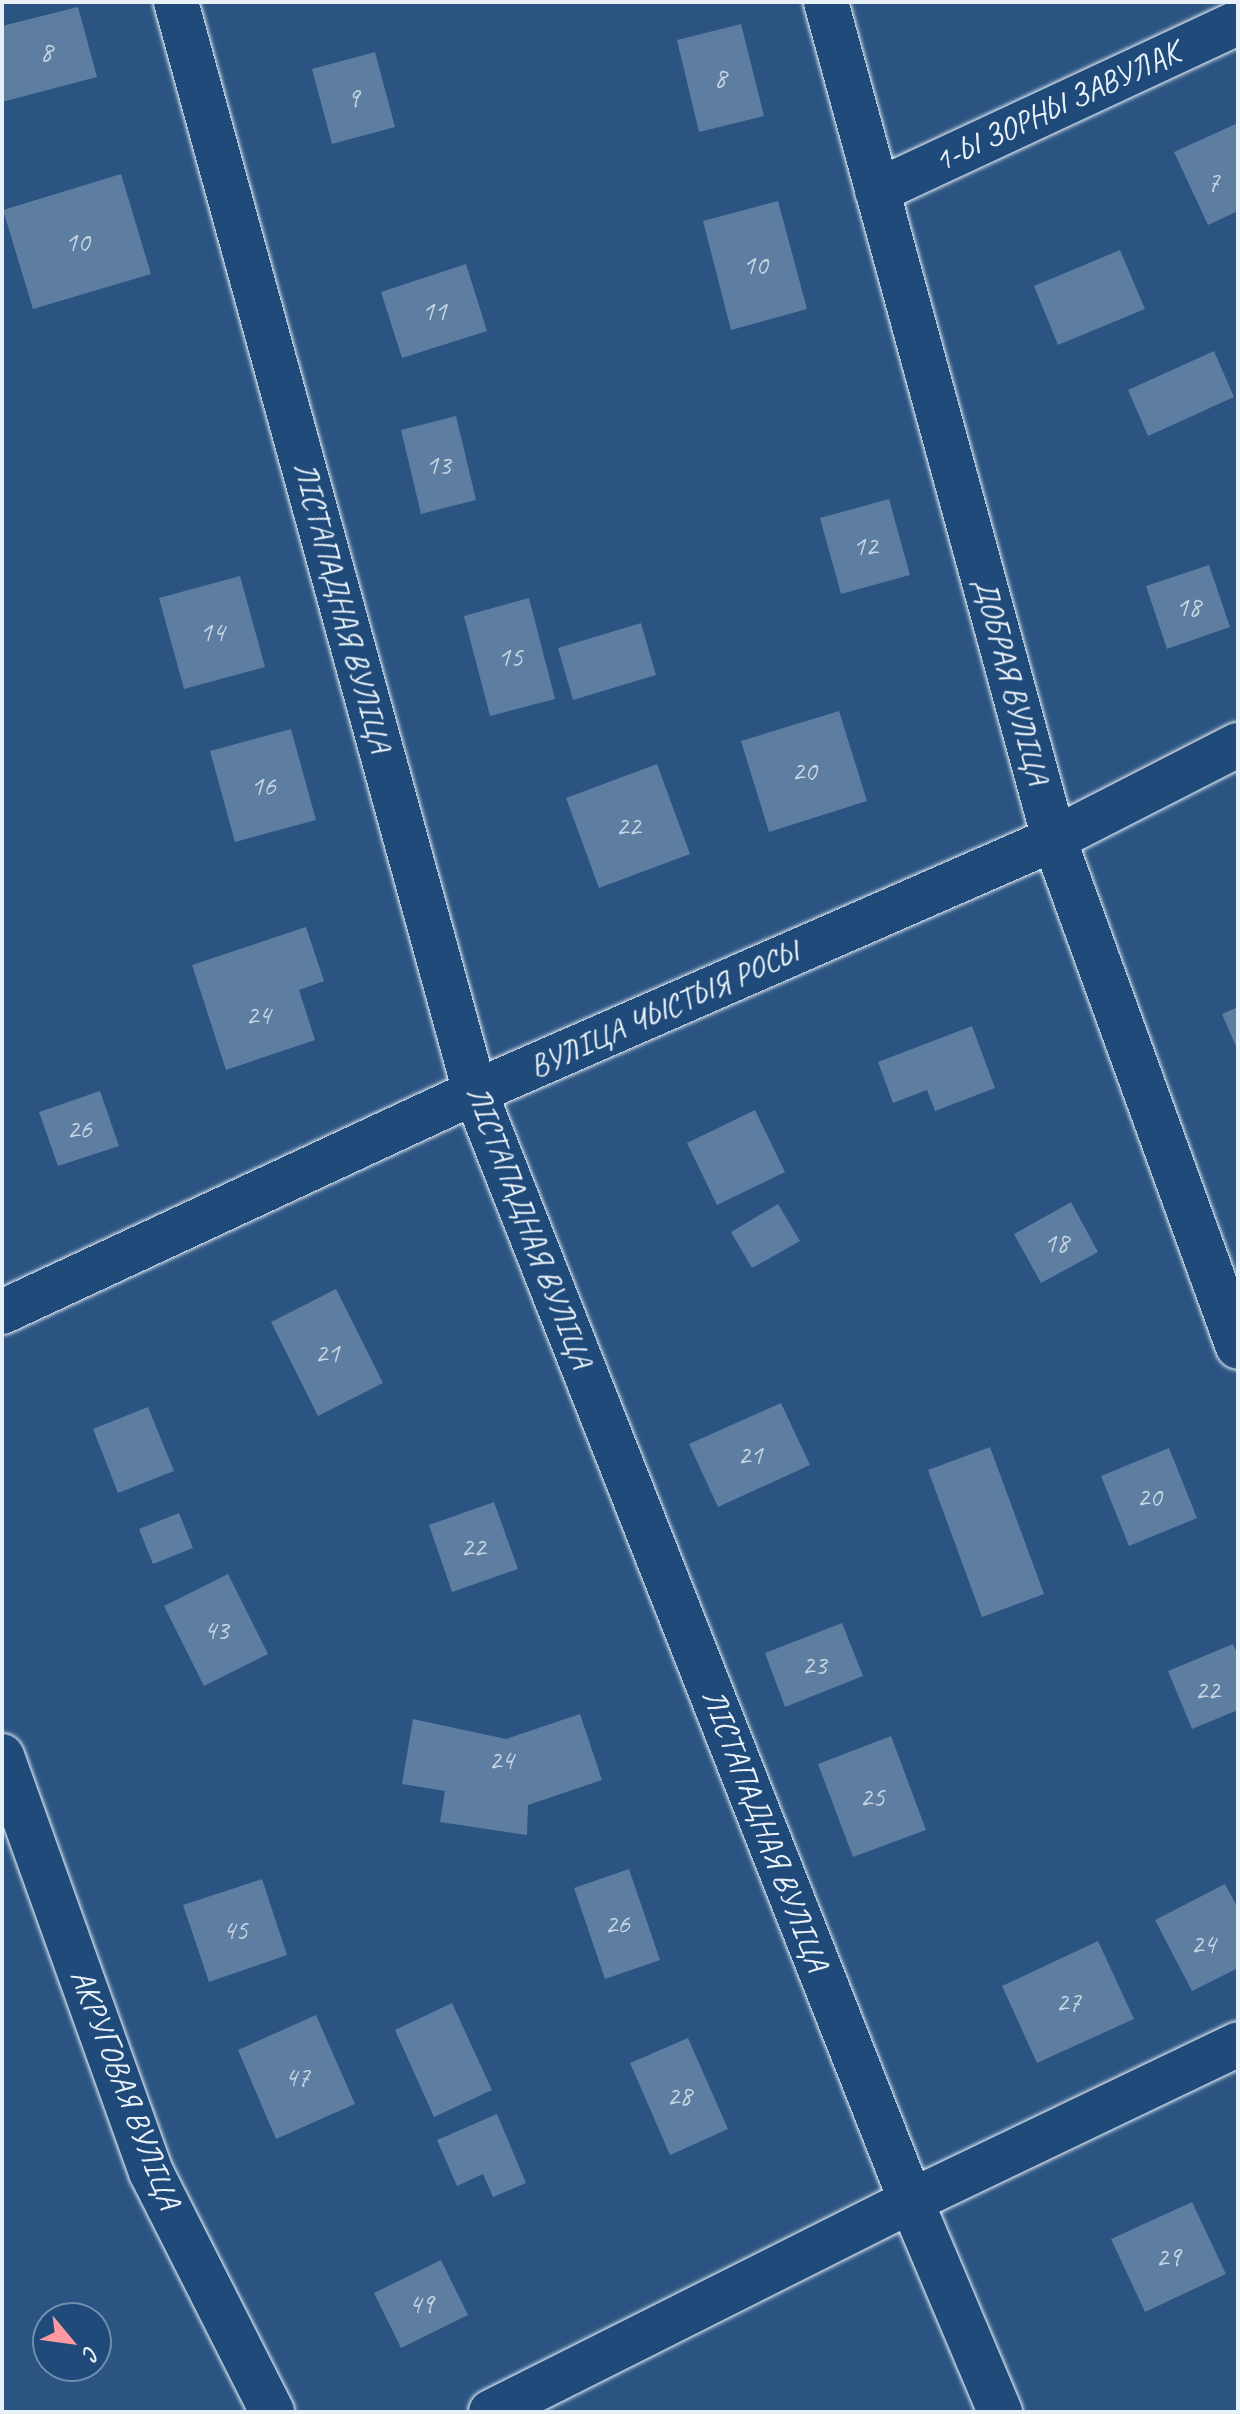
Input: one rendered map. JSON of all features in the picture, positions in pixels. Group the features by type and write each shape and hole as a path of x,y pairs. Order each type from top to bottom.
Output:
{"street":[{"name":"ЛІСТАПАДНАЯ ВУЛІЦА","path":"176,2 475,1092 911,2201 1000,2412"},
{"name":"ДОБРАЯ ВУЛІЦА","path":"826,2 1054,839 1238,1347"},
{"name":"1-Ы ЗОРНЫ ЗАВУЛАК","path":"877,191 1238,23"},
{"name":"ВУЛІЦА ЧЫСТЫЯ РОСЫ","path":"2,1312 475,1092 1054,839 1238,745"},
{"name":"АКРУГОВАЯ ВУЛІЦА","path":"2,1756 151,2172 272,2412"},
{"path":"491,2412 911,2201 1238,2044"}],"building":[{"path":"78,7 97,77 2,102 2,26"},
{"path":"741,24 764,116 699,132 677,40"},
{"path":"375,52 395,127 332,144 312,69"},
{"path":"1238,123 1238,211 1208,225 1174,152"},
{"path":"121,174 151,274 33,309 3,210"},
{"path":"778,201 807,309 731,330 703,221"},
{"path":"1120,250 1145,309 1058,345 1034,286"},
{"path":"466,264 487,331 402,358 381,292"},
{"path":"1214,351 1234,397 1148,436 1128,390"},
{"path":"456,416 476,500 421,514 401,430"},
{"path":"889,499 910,575 841,594 820,518"},
{"path":"1209,565 1230,627 1167,649 1146,586"},
{"path":"240,576 265,667 184,689 159,598"},
{"path":"529,598 555,699 490,716 464,616"},
{"path":"641,623 656,675 573,700 558,648"},
{"path":"839,711 867,801 769,832 741,741"},
{"path":"291,729 316,820 235,842 210,751"},
{"path":"657,764 690,854 599,888 566,798"},
{"path":"306,927 324,981 299,990 315,1040 226,1070 192,965"},
{"path":"1238,1007 1238,1051 1222,1014"},
{"path":"972,1026 995,1088 935,1111 927,1090 893,1103 878,1062"},
{"path":"100,1091 119,1146 58,1166 39,1112"},
{"path":"755,1110 785,1172 717,1205 687,1143"},
{"path":"1071,1202 1098,1252 1041,1283 1014,1234"},
{"path":"778,1204 800,1241 752,1268 731,1232"},
{"path":"336,1289 383,1383 318,1416 271,1322"},
{"path":"781,1403 810,1465 718,1507 689,1444"},
{"path":"148,1407 174,1471 118,1493 93,1429"},
{"path":"990,1447 1044,1594 982,1617 928,1470"},
{"path":"1169,1448 1197,1518 1129,1546 1101,1476"},
{"path":"494,1502 518,1569 452,1592 429,1525"},
{"path":"179,1513 193,1548 153,1564 139,1529"},
{"path":"228,1574 268,1654 204,1686 164,1606"},
{"path":"842,1623 863,1676 785,1707 765,1653"},
{"path":"1233,1644 1238,1656 1238,1710 1192,1729 1168,1671"},
{"path":"580,1714 602,1780 528,1805 527,1835 440,1822 445,1791 402,1784 413,1719 506,1739"},
{"path":"891,1736 926,1830 853,1857 818,1764"},
{"path":"629,1869 660,1960 605,1979 574,1888"},
{"path":"262,1879 287,1955 209,1982 183,1905"},
{"path":"1225,1884 1238,1908 1238,1968 1192,1991 1155,1920"},
{"path":"1098,1941 1134,2019 1037,2063 1002,1986"},
{"path":"452,2003 492,2090 434,2117 395,2030"},
{"path":"316,2015 355,2104 276,2139 238,2050"},
{"path":"688,2038 728,2129 670,2155 630,2063"},
{"path":"497,2114 526,2183 493,2197 483,2174 457,2186 437,2140"},
{"path":"1192,2202 1226,2274 1145,2312 1111,2239"},
{"path":"441,2260 468,2315 401,2348 374,2293"}]}
